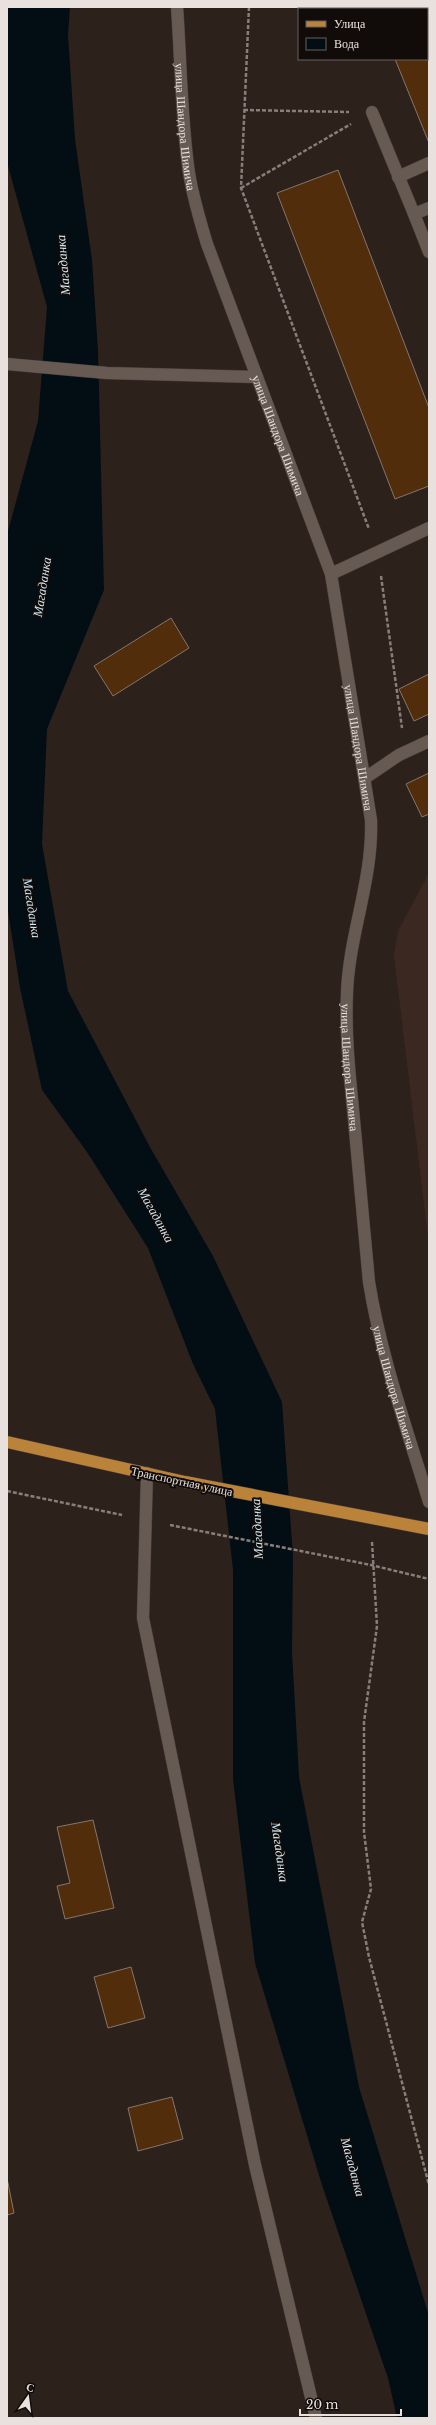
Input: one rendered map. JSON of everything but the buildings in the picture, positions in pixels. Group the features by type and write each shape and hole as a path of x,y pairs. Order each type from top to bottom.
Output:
{"main road":[{"name":"Транспортная улица","path":"7,1442 185,1482 429,1529"}],"street":[{"name":"улица Шандора Шимича","path":"177,7 185,132 189,172 196,204 207,244 331,574 371,820 372,848 368,874 350,957 347,992 348,1052 369,1282 375,1321 429,1502"},
{"path":"372,112 429,252"},
{"path":"398,177 429,163"},
{"path":"414,214 429,208"},
{"path":"7,364 107,373 257,377"},
{"path":"331,574 429,528"},
{"path":"365,778 399,755 429,741"},
{"path":"147,1473 148,1520 143,1618 255,2165 316,2418"}],"path":[{"path":"249,7 241,188 377,552 403,739 399,755"},
{"path":"244,110 372,112"},
{"path":"241,188 372,112"},
{"path":"7,1491 372,1566 429,1580"},
{"path":"371,1518 372,1566 377,1626 364,1722 364,1832 371,1889 362,1922 369,1957 429,2185"}],"shaded area":[{"path":"429,873 429,1246 394,955 398,931"}],"water":[{"name":"Магаданка","path":"7,7 70,7 68,35 75,139 92,260 98,351 104,590 47,729 42,844 68,991 151,1149 213,1256 282,1402 293,1556 292,1652 299,1777 359,2087 429,2316 429,2418 397,2418 388,2378 322,2185 255,1963 233,1779 233,1570 215,1409 193,1364 148,1248 87,1152 42,1090 20,988 7,904 7,535 38,421 47,307 7,162"}]}
